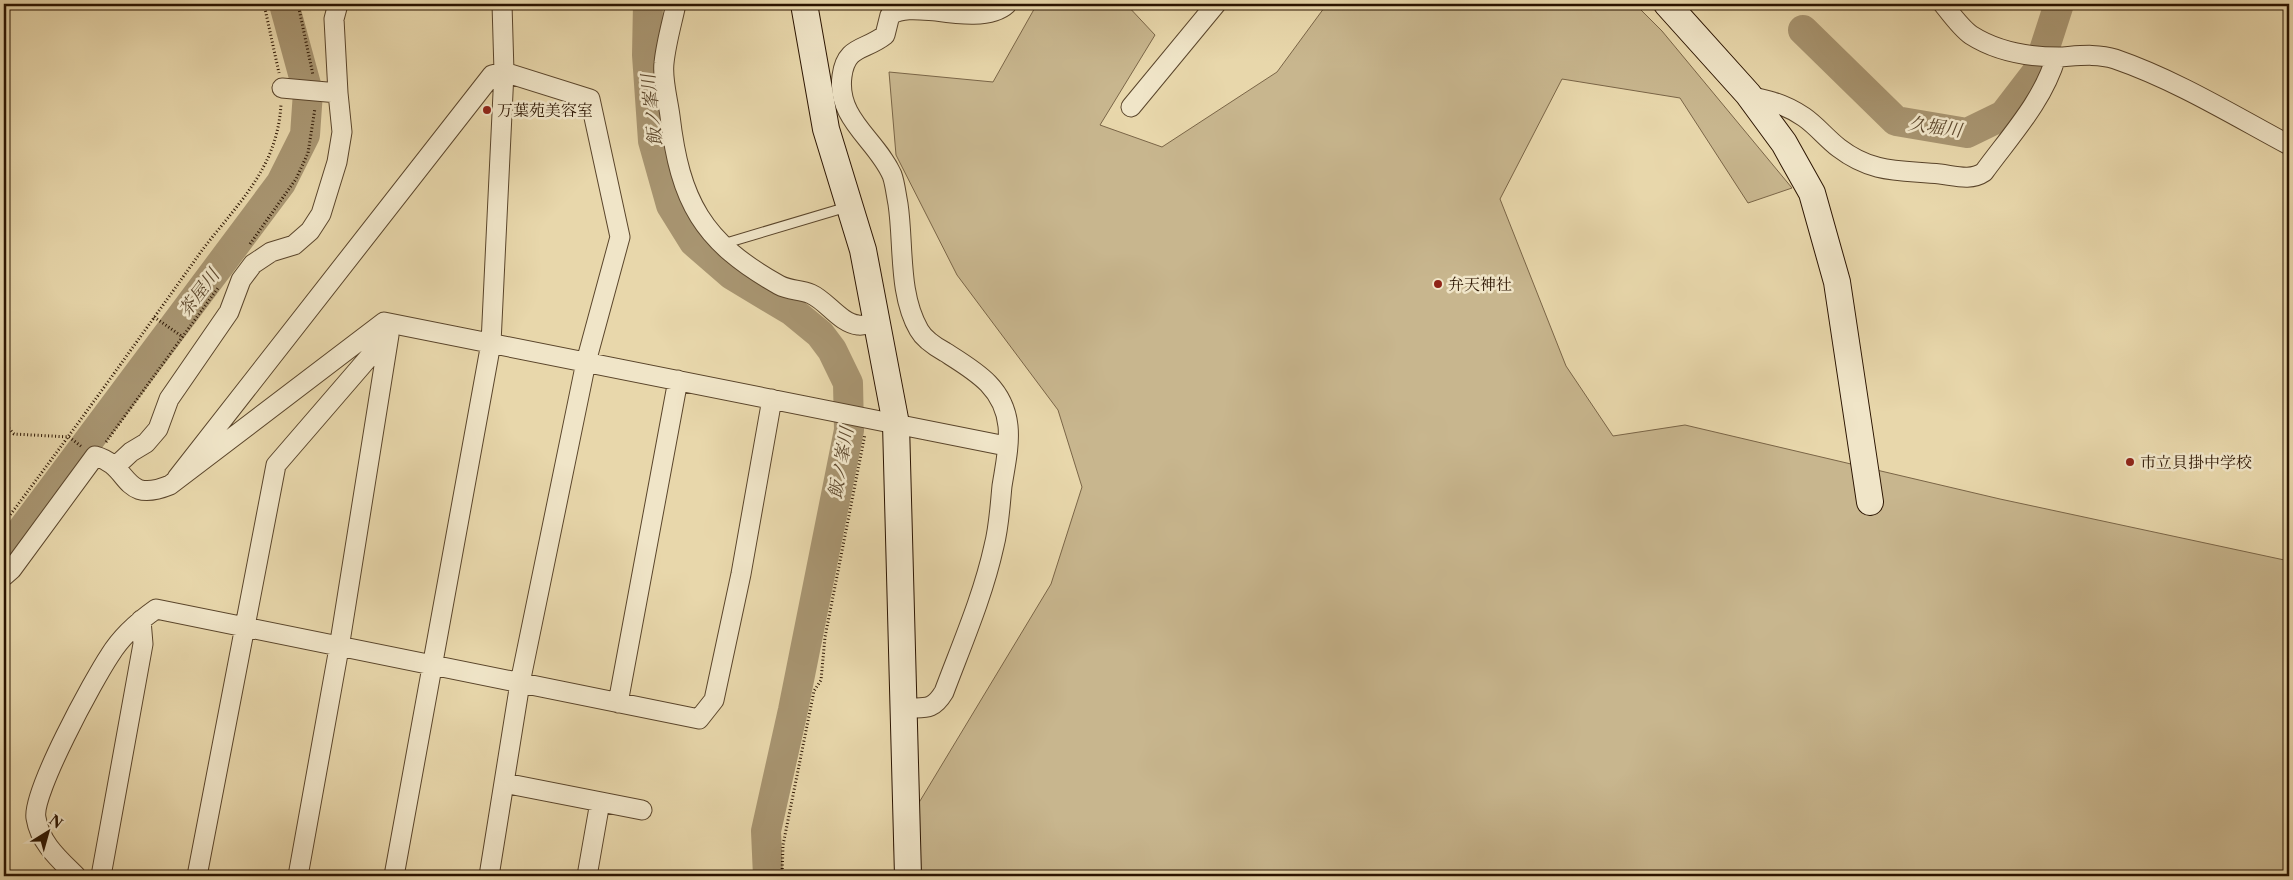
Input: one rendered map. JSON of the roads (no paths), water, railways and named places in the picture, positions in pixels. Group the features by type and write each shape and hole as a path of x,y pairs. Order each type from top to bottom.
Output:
{"street":[{"path":"116,466 131,452 146,443 158,429 169,399 229,312 241,280 253,264 271,252 294,245 310,231 321,214 337,162 342,132 334,19 338,4"},
{"path":"394,876 491,343 504,72 502,4"},
{"path":"676,4 664,66 673,143 680,177 687,194 708,230 721,244 779,285 793,291 803,290 814,295 849,322 858,325 877,322"},
{"path":"804,4 826,129 863,250 896,424 908,876"},
{"path":"904,708 928,708 937,704 944,692 975,611 995,545 1008,426 1003,403 994,387 979,373 937,347 920,332 907,296 901,226 892,175 882,158 855,125 845,108 842,78 846,60 858,48 885,35 890,15 896,12 936,8 954,14 977,13 1000,10 1007,4"},
{"path":"1131,108 1216,4"},
{"path":"1667,4 1748,94 1784,143 1812,193 1837,282 1870,502"},
{"path":"1943,4 1970,34 1994,47 2024,54 2056,57 2090,55 2112,58 2149,71 2289,145"},
{"path":"1748,94 1754,98 1772,101 1804,117 1837,147 1871,167 1907,173 1969,178 1977,177 1984,172 2042,94 2050,78 2056,57"},
{"path":"4,576 12,569 95,456 107,460 116,466 131,486 144,492 158,490 170,485 177,478 492,75 504,72 590,99 620,236 586,362 520,682 489,876"},
{"path":"282,88 338,94"},
{"path":"177,478 387,328 491,343 1006,446"},
{"path":"197,876 276,465 387,328"},
{"path":"298,876 339,648 387,328"},
{"path":"618,703 678,380"},
{"path":"76,876 45,844 35,816 50,766 110,653 140,620 156,609 339,648 520,682 699,719 714,700 740,574 772,399"},
{"path":"101,876 143,644 140,620"},
{"path":"504,783 642,810"},
{"path":"587,876 600,802"}],"lane":[{"path":"721,244 850,206"}],"waterway":[{"name":"茶屋川","path":"4,554 281,183 305,135 308,92 284,4"},
{"name":"飯ノ峯川","path":"648,4 647,55 653,141 671,205 694,242 732,275 792,311 820,334 832,350 848,383 849,430 793,710 766,831 768,876"},
{"name":"久堀川","path":"1803,30 1896,121 1967,133 2004,115 2037,72 2059,4"}],"place":[{"name":"万葉苑美容室","path":"487,110"},
{"name":"弁天神社","path":"1438,284"},
{"name":"市立貝掛中学校","path":"2130,462"}]}
